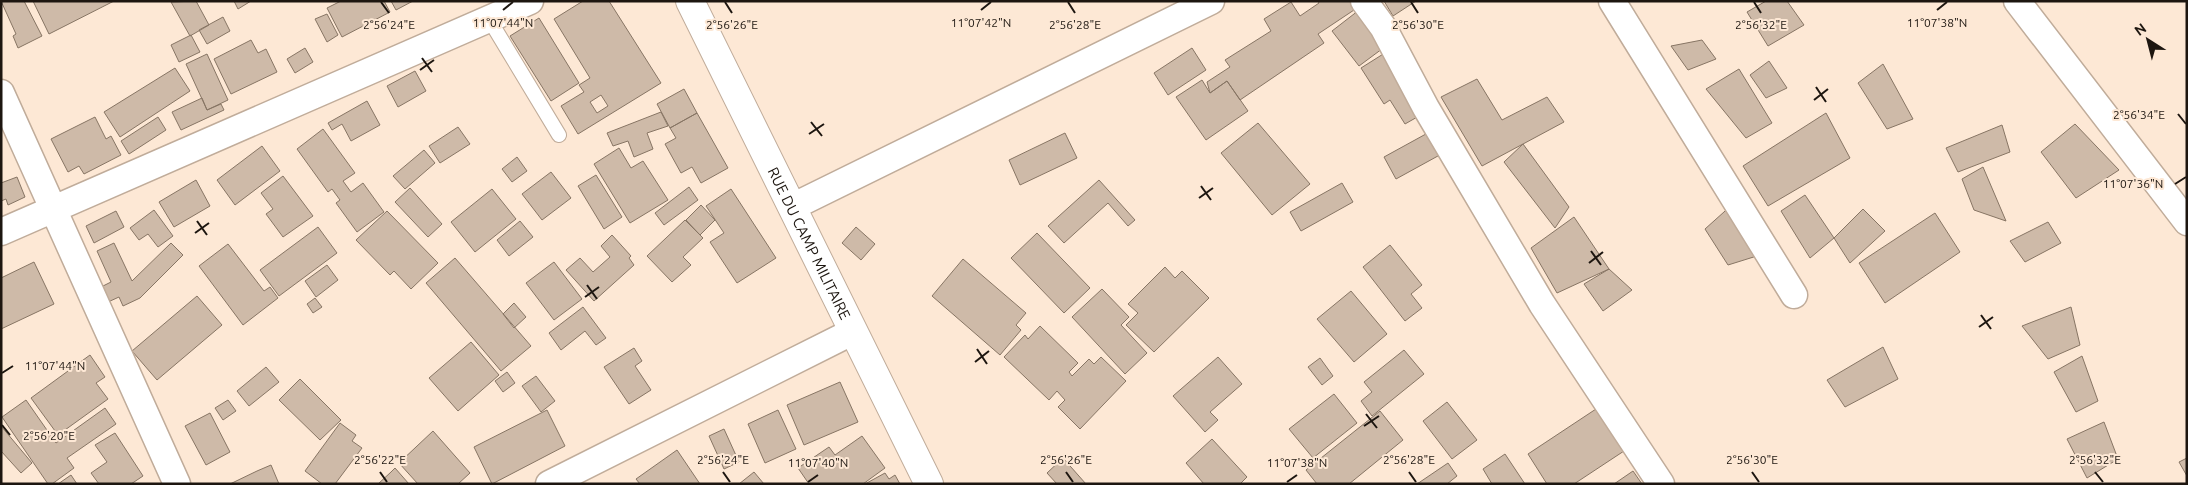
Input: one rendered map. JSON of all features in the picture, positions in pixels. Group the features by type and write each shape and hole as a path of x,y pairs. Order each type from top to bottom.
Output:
{"street":[{"path":"1,232 530,1"},
{"name":"RUE DU CAMP MILITAIRE","path":"690,1 852,332 929,484"},
{"path":"792,207 1211,1"},
{"path":"1364,1 1383,27 1426,108 1542,304 1661,484"},
{"path":"1612,1 1794,295"},
{"path":"2017,1 2187,222"},
{"path":"1,93 177,484"},
{"path":"549,484 852,332"}],"lane":[{"path":"489,19 559,135"}],"building":[{"path":"1,1 24,1 42,36 18,48 13,36 16,34"},
{"path":"33,1 114,1 49,34"},
{"path":"196,1 209,25 190,36 171,2"},
{"path":"234,1 251,1 238,9"},
{"path":"341,1 384,1 390,12 342,37 327,8"},
{"path":"391,1 413,1 396,10"},
{"path":"583,1 609,1 661,83 578,134 561,106 584,92 579,85 590,78 554,19","holes":["601,95 608,106 597,113 590,102"]},
{"path":"1318,1 1357,1 1360,6 1318,34 1324,43 1240,100 1227,81 1210,93 1207,82 1230,67 1225,60 1271,31 1264,19 1291,2 1300,16 1319,3"},
{"path":"1384,1 1416,1 1393,16"},
{"path":"1766,1 1787,1 1804,25 1768,46 1747,12"},
{"path":"1363,7 1390,43 1359,66 1332,31"},
{"path":"327,14 338,35 327,42 315,19"},
{"path":"223,17 230,31 207,44 199,30"},
{"path":"539,18 579,83 551,101 510,36"},
{"path":"191,35 200,52 179,62 171,45"},
{"path":"251,40 258,53 266,49 277,72 231,94 214,59"},
{"path":"1702,40 1716,59 1688,70 1671,46"},
{"path":"305,48 313,62 295,73 287,59"},
{"path":"1192,48 1206,70 1168,95 1154,73"},
{"path":"1388,51 1426,112 1405,124 1390,100 1384,104 1361,68"},
{"path":"207,54 228,100 207,110 186,64"},
{"path":"1769,61 1787,88 1766,98 1750,75"},
{"path":"1883,64 1913,119 1887,129 1858,83"},
{"path":"175,68 190,91 120,137 104,112"},
{"path":"1739,69 1772,123 1746,138 1706,89"},
{"path":"415,71 426,91 398,107 387,86"},
{"path":"1477,79 1502,120 1547,97 1564,122 1482,166 1441,97"},
{"path":"1202,80 1210,93 1227,81 1248,111 1206,140 1176,97"},
{"path":"684,89 697,113 670,128 657,104"},
{"path":"202,98 207,110 221,104 224,110 181,130 172,112"},
{"path":"367,101 380,125 351,141 342,124 332,130 328,123"},
{"path":"661,112 668,126 647,133 653,149 634,157 628,141 613,146 607,133"},
{"path":"697,113 728,168 701,183 692,167 681,173 665,144 676,138 670,128"},
{"path":"1826,113 1850,158 1768,206 1743,166"},
{"path":"95,117 106,139 111,136 121,155 84,174 79,166 68,172 51,139"},
{"path":"158,117 166,130 129,154 121,141"},
{"path":"1258,123 1310,184 1272,215 1221,153"},
{"path":"2075,124 2119,170 2076,198 2041,152"},
{"path":"2002,125 2010,152 1958,172 1946,148"},
{"path":"458,127 470,144 440,163 429,146"},
{"path":"323,129 355,173 343,181 351,192 363,183 384,212 357,232 336,203 340,200 332,189 328,192 297,149"},
{"path":"1435,129 1447,151 1396,179 1384,157"},
{"path":"1065,133 1077,158 1020,185 1009,160"},
{"path":"1523,144 1569,207 1555,228 1504,162"},
{"path":"262,146 280,171 235,205 217,180"},
{"path":"619,148 631,168 643,161 668,200 630,223 594,164"},
{"path":"424,150 435,163 405,189 393,176"},
{"path":"517,157 527,171 512,182 502,169"},
{"path":"1983,167 2006,221 1974,210 1962,179"},
{"path":"551,172 571,198 542,220 522,194"},
{"path":"596,175 622,217 604,229 578,186"},
{"path":"283,176 313,216 283,237 266,214 273,209 261,193"},
{"path":"17,177 25,197 8,205 6,199 1,201 1,183"},
{"path":"196,180 210,206 174,227 159,202"},
{"path":"1099,180 1135,220 1128,226 1108,203 1064,243 1048,226"},
{"path":"1342,183 1353,202 1301,231 1290,212"},
{"path":"689,187 698,200 664,225 655,213"},
{"path":"410,188 442,224 428,237 395,202"},
{"path":"492,189 516,219 475,252 451,222"},
{"path":"731,189 776,258 737,283 710,242 724,233 706,206"},
{"path":"1805,195 1834,238 1810,258 1781,211"},
{"path":"1734,203 1760,255 1728,265 1705,229"},
{"path":"701,205 715,220 700,235 686,220"},
{"path":"1863,209 1885,231 1850,263 1834,238"},
{"path":"154,210 173,236 158,247 148,234 139,240 130,228"},
{"path":"116,211 124,227 94,243 86,226"},
{"path":"387,211 438,263 411,289 394,271 390,275 356,240"},
{"path":"1935,213 1960,252 1885,303 1859,263"},
{"path":"1574,217 1609,269 1557,293 1531,248"},
{"path":"685,220 703,238 683,257 691,265 672,282 647,256"},
{"path":"520,221 533,237 509,256 497,240"},
{"path":"2048,222 2061,243 2025,262 2010,241"},
{"path":"318,227 337,253 279,296 260,270"},
{"path":"856,227 875,244 861,260 842,243"},
{"path":"1037,233 1090,288 1064,313 1011,258"},
{"path":"612,235 631,256 629,258 634,265 594,301 566,270 580,258 593,272 610,257 601,246"},
{"path":"114,243 132,281 171,243 183,255 140,298 123,306 119,297 108,302 101,287 111,282 97,251"},
{"path":"228,244 264,291 270,287 278,298 243,325 199,266"},
{"path":"1390,245 1422,285 1411,294 1422,308 1405,321 1363,267"},
{"path":"455,258 531,346 501,371 426,283"},
{"path":"963,259 1026,313 1016,325 1021,330 1000,355 932,296"},
{"path":"34,262 54,304 1,329 1,278"},
{"path":"554,262 582,299 554,320 526,283"},
{"path":"327,265 338,280 316,297 305,281"},
{"path":"1165,267 1175,278 1182,271 1209,298 1154,352 1126,325 1138,313 1128,304"},
{"path":"1609,269 1632,290 1603,311 1584,284"},
{"path":"1102,289 1129,317 1121,325 1147,353 1125,374 1072,317"},
{"path":"1351,291 1387,334 1354,362 1317,319"},
{"path":"197,296 222,325 157,380 132,351"},
{"path":"315,298 322,307 313,313 307,304"},
{"path":"514,303 526,317 514,328 503,314"},
{"path":"583,307 606,338 596,345 585,331 561,350 549,333"},
{"path":"2071,307 2080,345 2048,359 2022,326"},
{"path":"1040,326 1078,363 1069,372 1072,376 1089,359 1094,364 1101,357 1126,381 1080,429 1058,407 1065,400 1057,391 1049,400 1004,357 1025,335 1028,339"},
{"path":"471,342 499,375 458,411 429,378"},
{"path":"1883,347 1898,379 1845,407 1827,380"},
{"path":"634,348 642,361 635,366 651,390 629,404 604,367"},
{"path":"1404,350 1424,374 1372,416 1361,401 1372,392 1364,382"},
{"path":"90,355 105,377 96,383 108,399 58,435 31,398"},
{"path":"2082,356 2098,401 2076,412 2054,372"},
{"path":"1218,357 1242,384 1210,412 1218,420 1205,432 1173,396"},
{"path":"1320,358 1333,376 1322,385 1308,367"},
{"path":"266,367 279,382 249,406 237,391"},
{"path":"507,372 515,383 503,392 495,381"},
{"path":"536,376 555,401 541,412 522,386"},
{"path":"300,379 341,420 320,440 279,400"},
{"path":"840,382 858,422 804,445 787,405"},
{"path":"1334,394 1357,423 1313,458 1289,429"},
{"path":"26,400 56,443 105,408 116,424 67,458 74,468 52,484 48,484 2,417"},
{"path":"228,400 236,411 223,420 215,408"},
{"path":"1447,402 1477,440 1452,459 1423,421"},
{"path":"1596,409 1624,451 1574,484 1547,484 1528,454"},
{"path":"547,410 565,446 492,484 474,447"},
{"path":"778,410 796,449 765,463 748,424"},
{"path":"1380,411 1403,440 1349,484 1317,484 1306,470"},
{"path":"210,413 230,452 206,465 185,426"},
{"path":"2104,422 2118,459 2087,478 2067,439"},
{"path":"340,423 356,435 352,441 362,448 335,484 322,484 305,471"},
{"path":"1,426 32,463 21,473 1,451"},
{"path":"724,429 739,462 724,469 709,436"},
{"path":"433,431 470,473 458,484 418,484 399,463"},
{"path":"115,433 143,476 131,484 99,484 91,473 107,462 95,445"},
{"path":"862,436 885,468 863,484 809,484 798,468 829,447 835,455"},
{"path":"1212,439 1247,477 1240,484 1204,484 1186,463"},
{"path":"677,450 700,484 640,484 636,479"},
{"path":"1505,454 1525,484 1492,484 1483,469"},
{"path":"1063,458 1086,484 1057,484 1047,473"},
{"path":"2187,458 2187,476 2179,462"},
{"path":"1448,463 1457,476 1447,484 1417,484"},
{"path":"271,465 279,484 230,484 257,471"},
{"path":"395,468 409,484 378,484 391,472"},
{"path":"1633,471 1642,484 1614,484"},
{"path":"754,472 764,484 739,484"},
{"path":"885,473 889,479 895,475 900,484 865,484"},
{"path":"71,475 77,484 58,484"}]}
